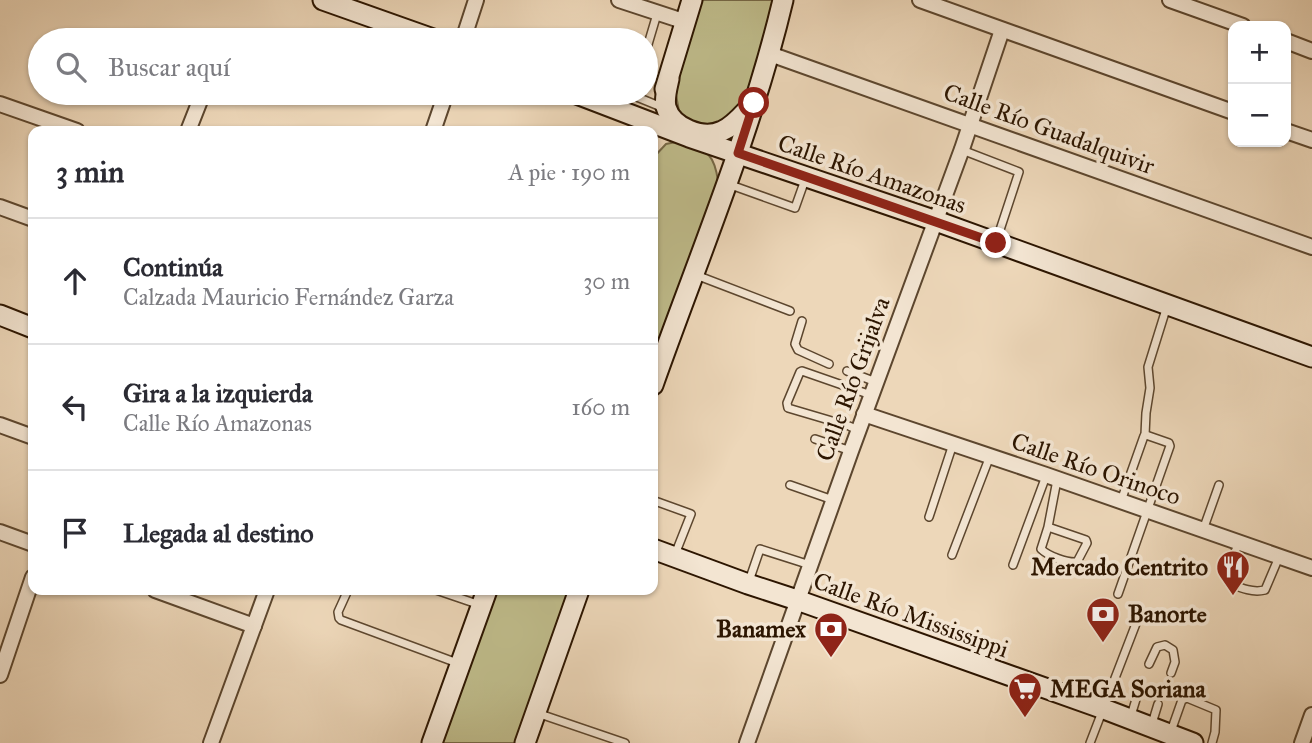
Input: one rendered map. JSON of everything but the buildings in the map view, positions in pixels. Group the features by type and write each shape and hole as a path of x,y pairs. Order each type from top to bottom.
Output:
{"street":[{"path":"323,0 402,28"},
{"path":"467,28 476,0"},
{"path":"619,0 686,22"},
{"path":"655,120 692,0"},
{"path":"658,371 738,153 770,54 783,0"},
{"path":"1170,0 1229,21"},
{"path":"926,1 1228,110"},
{"name":"Calle Río Grijalva","path":"747,743 858,430 962,149 1002,30"},
{"path":"1291,43 1312,51"},
{"name":"Calle Río Guadalquivir","path":"770,54 1312,247"},
{"path":"669,79 665,99 667,110 681,127 691,131 709,134 721,132 754,103"},
{"path":"0,104 63,126"},
{"path":"190,126 198,105"},
{"path":"435,126 442,105"},
{"name":"Calle Río Amazonas","path":"636,105 655,120 738,153 936,221 1312,357"},
{"path":"1291,133 1312,140"},
{"path":"0,207 28,217"},
{"path":"0,315 28,326"},
{"name":"Calle Río Orinoco","path":"864,414 1312,568"},
{"path":"0,425 28,435"},
{"path":"0,532 28,542"},
{"name":"Calle Río Mississippi","path":"658,551 1193,743"},
{"path":"0,675 5,644 28,589"},
{"path":"169,595 254,626"},
{"path":"211,743 265,595"},
{"path":"525,743 577,595"},
{"path":"432,743 484,598"},
{"path":"1306,741 1312,715"}],"lane":[{"path":"653,28 657,13"},
{"path":"962,149 1019,172 996,243"},
{"path":"726,184 795,208 806,177"},
{"path":"692,274 790,311"},
{"path":"1120,502 1145,435 1150,388 1148,367 1167,305"},
{"path":"802,321 795,345 798,350 829,364"},
{"path":"858,430 788,408 787,403 802,371 874,388"},
{"path":"847,371 874,388"},
{"path":"1118,594 1170,445 1145,435"},
{"path":"815,439 851,451"},
{"path":"929,517 953,444"},
{"path":"952,555 990,456"},
{"path":"1048,527 1086,540 1077,562 1072,563 1041,550 1048,527 1051,477"},
{"path":"1013,565 1051,477"},
{"path":"790,485 834,500"},
{"path":"1203,530 1219,485"},
{"path":"658,502 691,514 674,557"},
{"path":"1239,543 1225,574 1229,583 1242,588 1256,592 1265,590 1279,557"},
{"path":"748,584 760,549 811,565"},
{"path":"346,595 338,612 338,618 341,620 460,664"},
{"path":"466,595 484,598"},
{"path":"1090,743 1137,621"},
{"path":"1149,664 1157,647 1165,645 1173,650 1175,662 1171,673"},
{"path":"1129,719 1137,696"},
{"path":"1170,735 1182,700 1187,698 1216,710 1212,743"},
{"path":"1151,728 1158,704"},
{"path":"536,712 625,743"}],"shaded area":[{"path":"702,0 775,0 743,111 721,129 687,121 679,111 675,90"},
{"path":"681,141 707,154 714,164 718,181 658,346 658,153 666,144"},
{"path":"495,595 568,595 515,743 442,743"}],"place":[{"name":"Mercado Centrito","path":"1233,597"},
{"name":"Banorte","path":"1103,644"},
{"name":"Banamex","path":"831,659"},
{"name":"MEGA Soriana","path":"1025,719"}],"route":[{"path":"754,103 738,153 996,243"}]}
